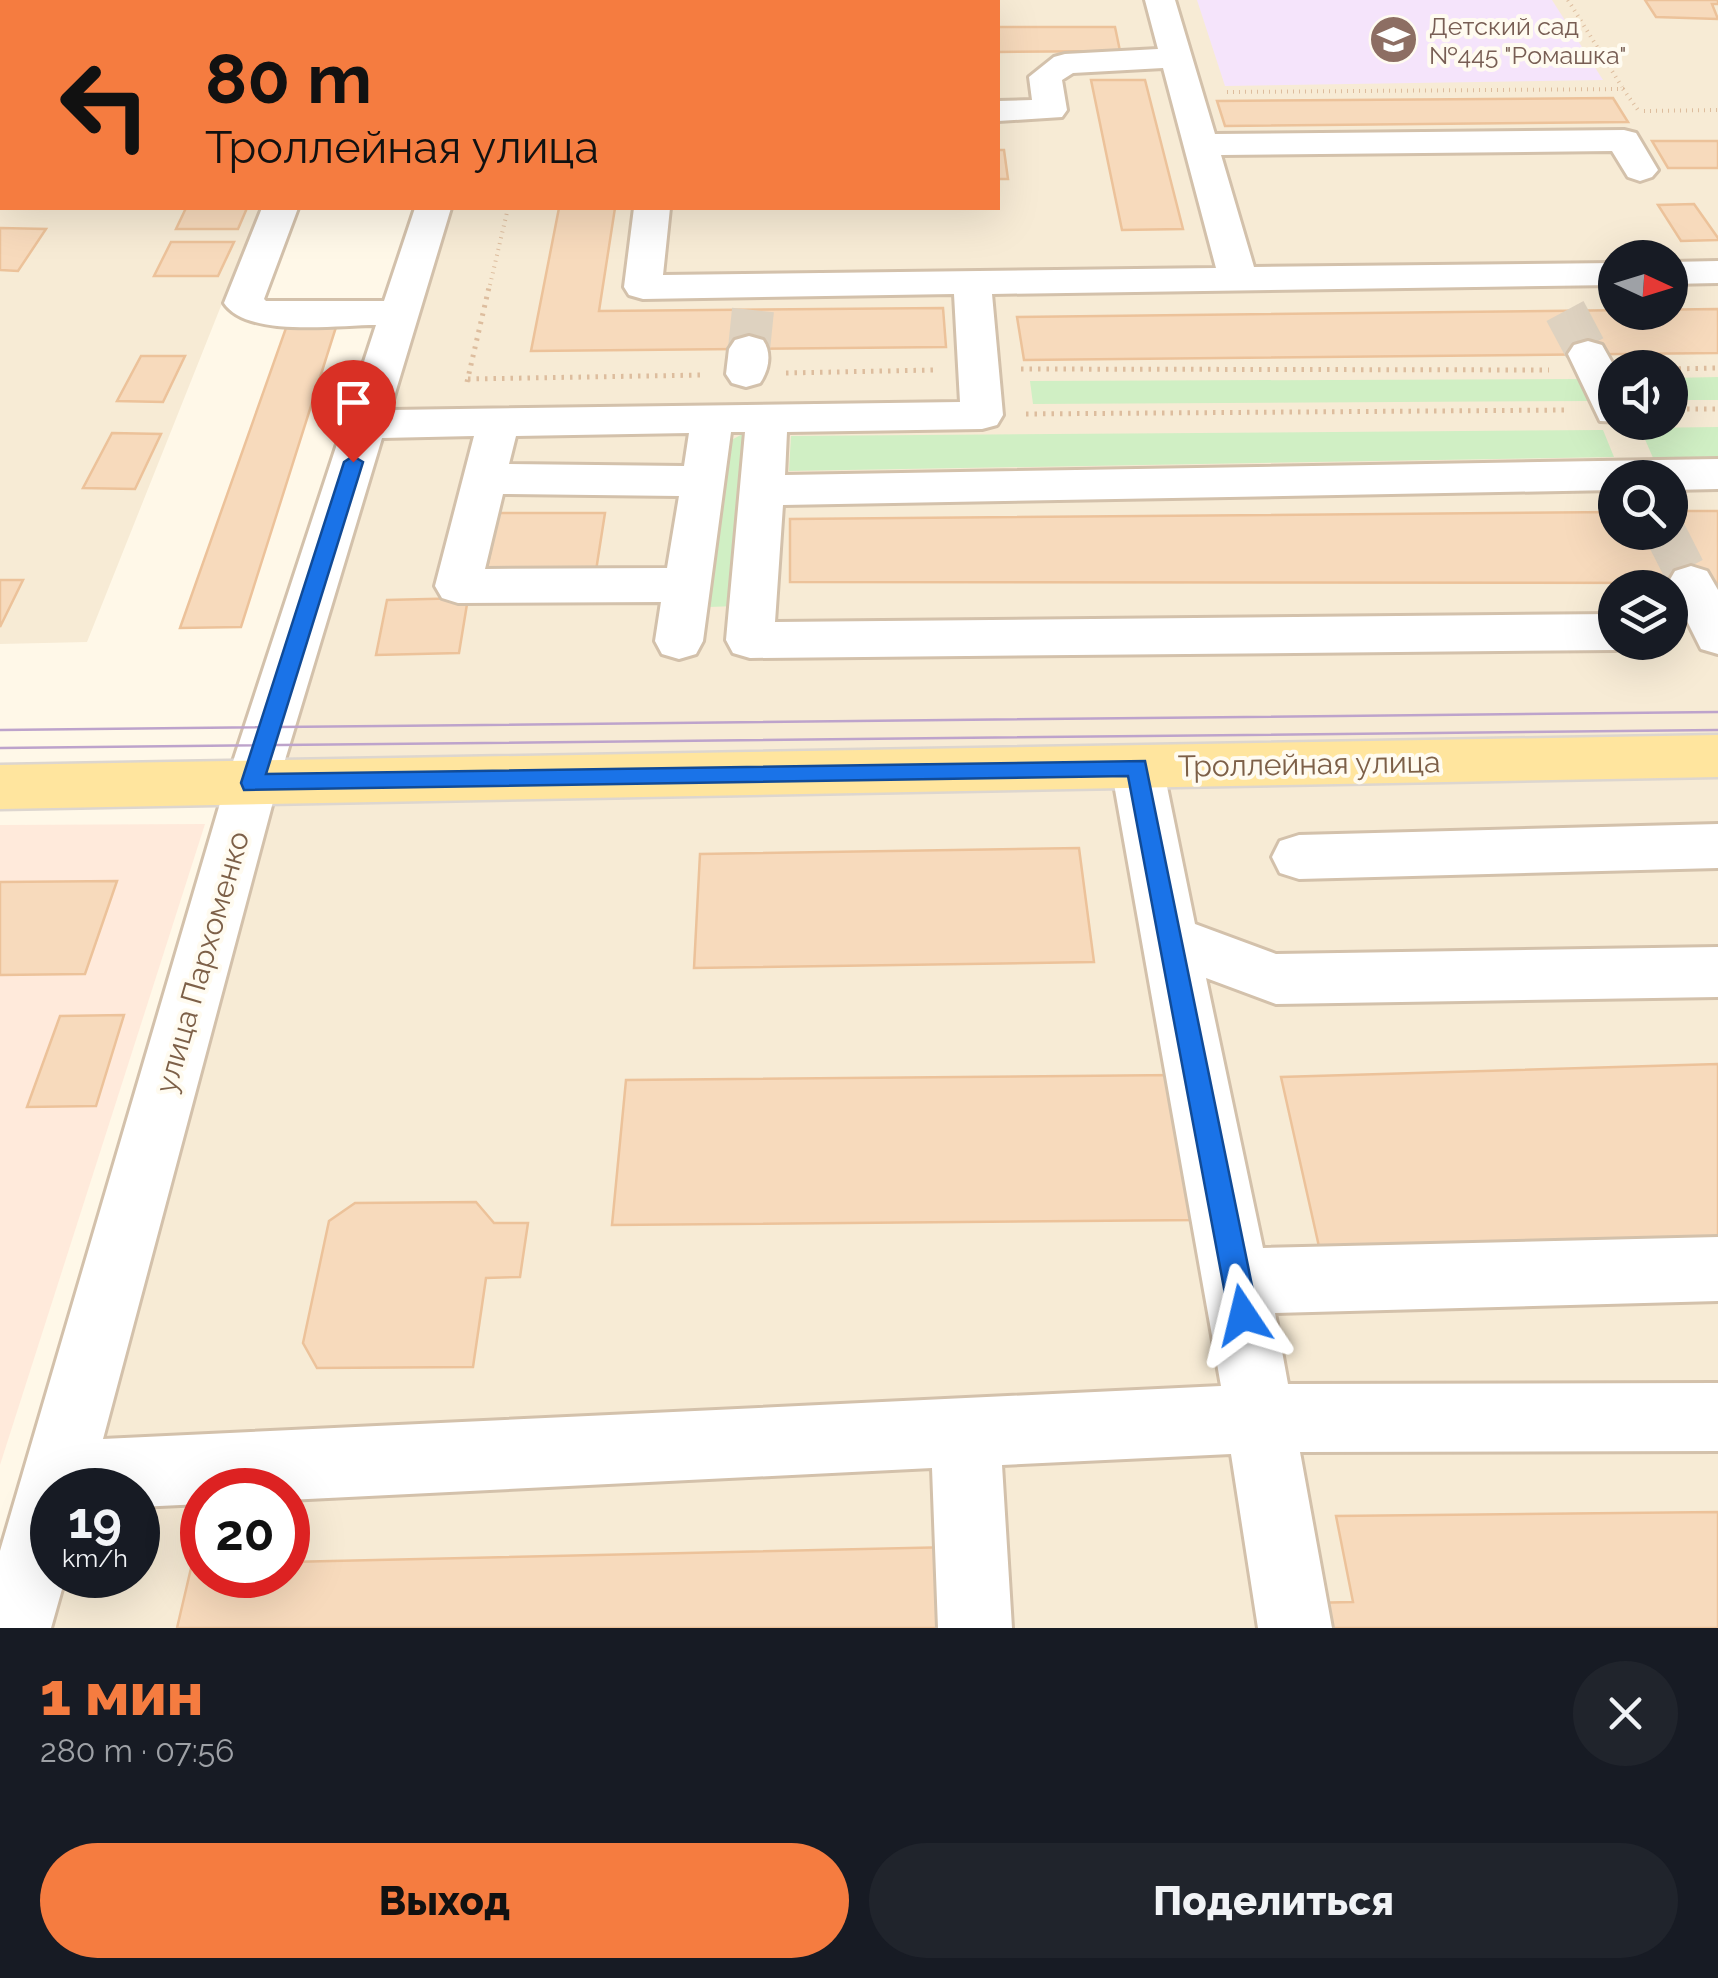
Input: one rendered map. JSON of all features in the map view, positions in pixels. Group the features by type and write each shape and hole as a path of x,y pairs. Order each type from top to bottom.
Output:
{"main road":[{"name":"Троллейная улица","path":"0,787 1718,756"}],"street":[{"path":"1160,0 1238,279"},
{"path":"1000,111 1050,110 1045,77 1066,64 1176,58"},
{"path":"1200,146 1624,140 1640,170"},
{"path":"279,210 242,303 258,312 400,313"},
{"name":"улица Пархоменко","path":"60,1468 252,783 432,210"},
{"path":"652,210 643,287 750,330 972,282 1598,274"},
{"path":"1688,273 1718,272"},
{"path":"1544,275 1565,311"},
{"path":"365,424 982,415 972,282"},
{"path":"1591,362 1598,376"},
{"path":"679,641 712,420"},
{"path":"767,420 750,640 1598,632"},
{"path":"478,423 484,479 458,586 686,585"},
{"path":"1688,475 1718,474"},
{"path":"762,490 1598,477"},
{"path":"484,479 700,481"},
{"path":"1691,583 1705,633"},
{"path":"1137,767 1238,1280 1294,1628"},
{"path":"1298,857 1718,846"},
{"path":"1172,940 1276,978 1718,972"},
{"path":"1238,1280 1718,1269"},
{"path":"160,1481 1261,1418 1718,1416"},
{"path":"965,1432 975,1628"},
{"name":"улица Пархоменко","path":"14,1628 30,1573"}],"path":[{"path":"1568,0 1639,111 1718,110"},
{"path":"1185,92 1623,88"},
{"path":"478,423 468,379 508,210"},
{"path":"468,379 750,330 978,369 1591,362"},
{"path":"1688,369 1718,368"},
{"path":"1688,409 1718,409"},
{"path":"982,415 1598,410"}],"shaded area":[{"path":"1000,0 1718,0 1718,1628 14,1628 30,1572 30,1598 160,1598 160,1468 60,1468 252,783 432,210 1000,210"},
{"name":"Детский сад №445 \"Ромашка\"","path":"1197,0 1552,0 1603,80 1225,86"},
{"path":"0,210 259,210 87,642 0,644"},
{"path":"205,824 0,1465 0,825"}],"green space":[{"path":"1718,377 1718,400 1688,400 1688,378"},
{"path":"1583,379 1593,401 1033,404 1030,381"},
{"path":"1688,427 1718,427 1718,460 1654,460 1645,440 1688,440"},
{"path":"750,430 737,606 709,607 724,444"},
{"path":"1598,430 1598,440 1607,440 1614,457 789,471 791,436"}],"building":[{"path":"1645,0 1718,0 1718,4 1712,4 1718,19 1656,17"},
{"path":"1000,27 1115,27 1120,51 1000,52"},
{"path":"1091,80 1145,80 1183,229 1122,230"},
{"path":"1613,98 1628,122 1225,126 1217,101"},
{"path":"1652,141 1718,141 1718,168 1668,168"},
{"path":"1000,150 1004,150 1008,179 1000,179"},
{"path":"1694,204 1718,240 1680,240 1658,205"},
{"path":"185,210 246,210 238,229 176,229"},
{"path":"559,210 615,210 599,311 943,308 946,347 531,351"},
{"path":"0,228 46,229 18,271 0,270"},
{"path":"171,242 234,242 218,276 154,276"},
{"path":"1688,309 1718,309 1718,353 1598,350 1598,354 1024,360 1017,317 1598,310 1598,330 1688,330"},
{"path":"336,327 241,627 180,628 286,328"},
{"path":"141,356 185,356 163,402 117,401"},
{"path":"112,433 161,434 135,489 83,488"},
{"path":"1688,511 1718,511 1718,583 1688,583 1688,570 1598,570 1598,583 790,582 790,519 1598,512 1598,550 1688,550"},
{"path":"499,513 605,513 595,577 485,577"},
{"path":"0,580 23,580 0,627"},
{"path":"468,598 459,653 376,655 387,600"},
{"path":"1079,848 1094,962 694,968 700,854"},
{"path":"117,881 85,974 0,975 0,882"},
{"path":"124,1015 96,1106 27,1107 60,1016"},
{"path":"1718,1064 1718,1237 1320,1251 1281,1077"},
{"path":"1176,1075 1198,1220 612,1225 626,1080"},
{"path":"476,1202 494,1223 528,1223 520,1277 486,1278 473,1367 317,1368 303,1343 329,1221 355,1203"},
{"path":"1718,1512 1718,1628 1313,1628 1308,1603 1353,1602 1336,1516"},
{"path":"954,1547 958,1628 177,1628 184,1598 310,1598 310,1562"}],"tunnel":[{"path":"749,349 753,310"},
{"path":"1565,311 1588,354"},
{"path":"1674,550 1691,583"}],"tram line":[{"path":"0,730 1718,712"},
{"path":"0,748 1718,730"}],"place":[{"name":"Детский сад №445 \"Ромашка\"","path":"1394,40"}],"route":[{"path":"353,462 252,783 1137,767 1243,1315"}]}
